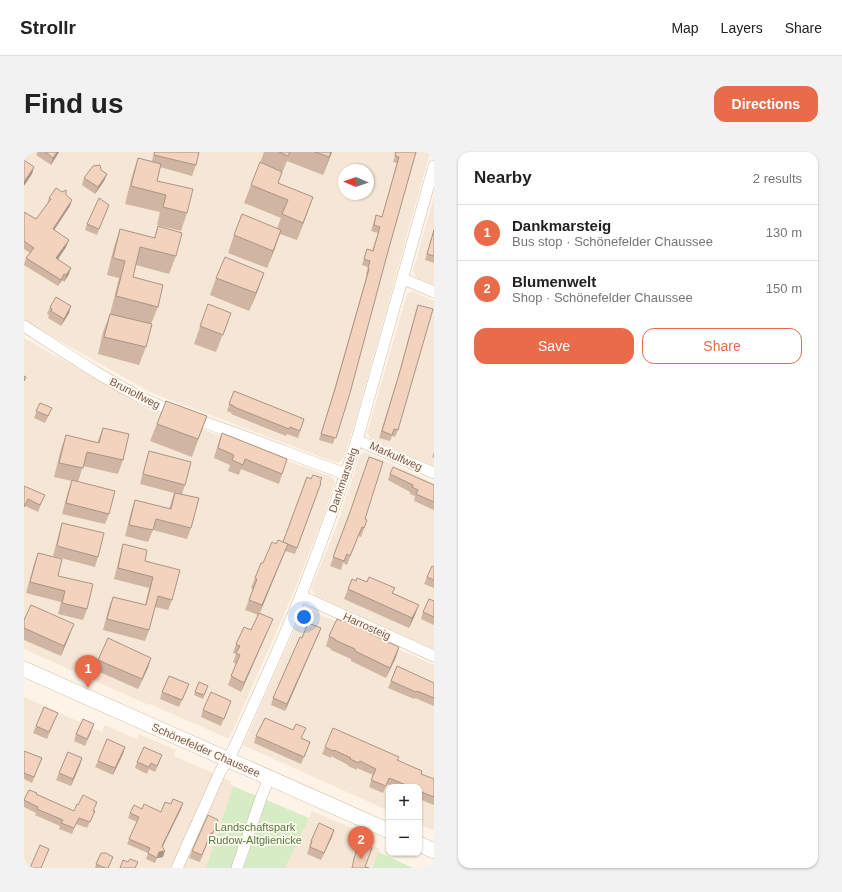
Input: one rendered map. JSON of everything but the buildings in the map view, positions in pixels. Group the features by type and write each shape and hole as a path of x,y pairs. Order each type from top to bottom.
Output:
{"main road":[{"name":"Schönefelder Chaussee","path":"24,669 386,830"},
{"path":"422,845 434,851"}],"street":[{"name":"Dankmarsteig","path":"177,868 221,770 228,760 257,697 301,596 346,474 403,279 434,166"},
{"path":"403,279 434,292"},
{"name":"Brunolfweg","path":"24,326 128,390 176,413 222,428 346,474"},
{"name":"Markulfweg","path":"357,440 434,473"},
{"name":"Harrosteig","path":"301,596 434,656"},
{"path":"237,868 269,778"}],"shaded area":[{"path":"24,152 430,152 356,420 343,459 337,463 152,393 37,328 24,319"},
{"path":"434,197 434,285 416,277 413,271"},
{"path":"412,291 434,301 434,466 371,438 367,433 407,294"},
{"path":"24,338 148,409 332,477 335,482 321,523 292,596 229,739 24,649"},
{"path":"365,452 434,483 434,649 315,595 311,589 336,528 360,455"},
{"path":"308,609 434,665 434,831 422,825 422,784 386,784 386,810 243,745 303,611"},
{"path":"24,697 102,732 105,725 136,739 139,734 176,750 174,756 215,774 172,868 24,868"},
{"path":"221,777 231,781 230,784 233,786 206,868 181,868"},
{"path":"312,811 356,830 353,837 380,849 373,868 285,868"}],"green space":[{"name":"Landschaftspark Rudow-Altglienicke","path":"233,786 309,818 285,868 206,868"},
{"path":"378,852 413,868 373,868"}],"place":[{"name":"Dankmarsteig","path":"88,688"},
{"name":"Blumenwelt","path":"361,859"}]}
